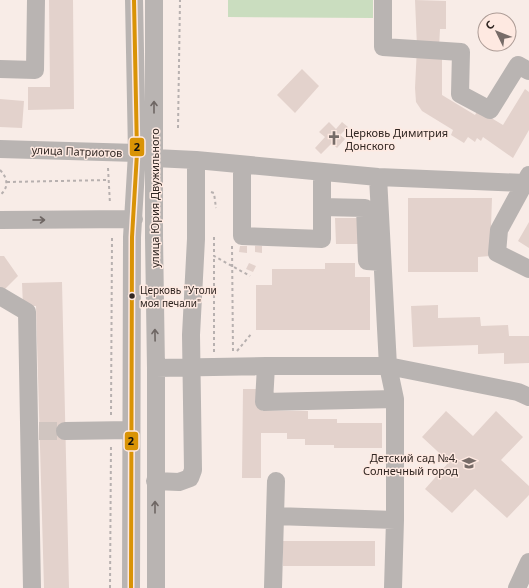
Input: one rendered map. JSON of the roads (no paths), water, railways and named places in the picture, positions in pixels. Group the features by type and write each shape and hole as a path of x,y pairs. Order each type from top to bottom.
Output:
{"street":[{"path":"0,69 35,70 36,0"},
{"name":"улица Юрия Двужильного","path":"131,588 131,430 134,219 137,153 134,0"},
{"name":"улица Юрия Двужильного","path":"154,0 156,588"},
{"path":"383,0 383,47 461,52 460,94 490,110 518,65 529,71"},
{"name":"улица Патриотов","path":"0,149 137,153 154,158 196,160 378,177 528,181"},
{"path":"155,481 179,482 190,478 193,470 191,334 196,239 196,160"},
{"path":"242,165 242,236 322,238 322,172"},
{"path":"378,177 388,366 396,399 393,588"},
{"path":"528,181 499,230 497,253 529,269"},
{"path":"322,207 365,208 367,261 382,262"},
{"path":"0,220 134,219"},
{"path":"0,296 27,312 34,430 32,588"},
{"path":"266,366 264,402 396,399"},
{"path":"156,368 388,366 518,392 529,397"},
{"path":"65,431 131,430"},
{"path":"274,588 276,481"},
{"path":"275,516 395,520"},
{"path":"131,535 155,536"},
{"path":"517,588 529,562"}],"tunnel":[{"path":"39,431 65,431"}],"place":[{"name":"Церковь Димитрия Донского","path":"334,138"},
{"name":"Церковь \"Утоли моя печали\"","path":"132,296"},
{"name":"Детский сад №4, Солнечный город","path":"469,463"}]}
